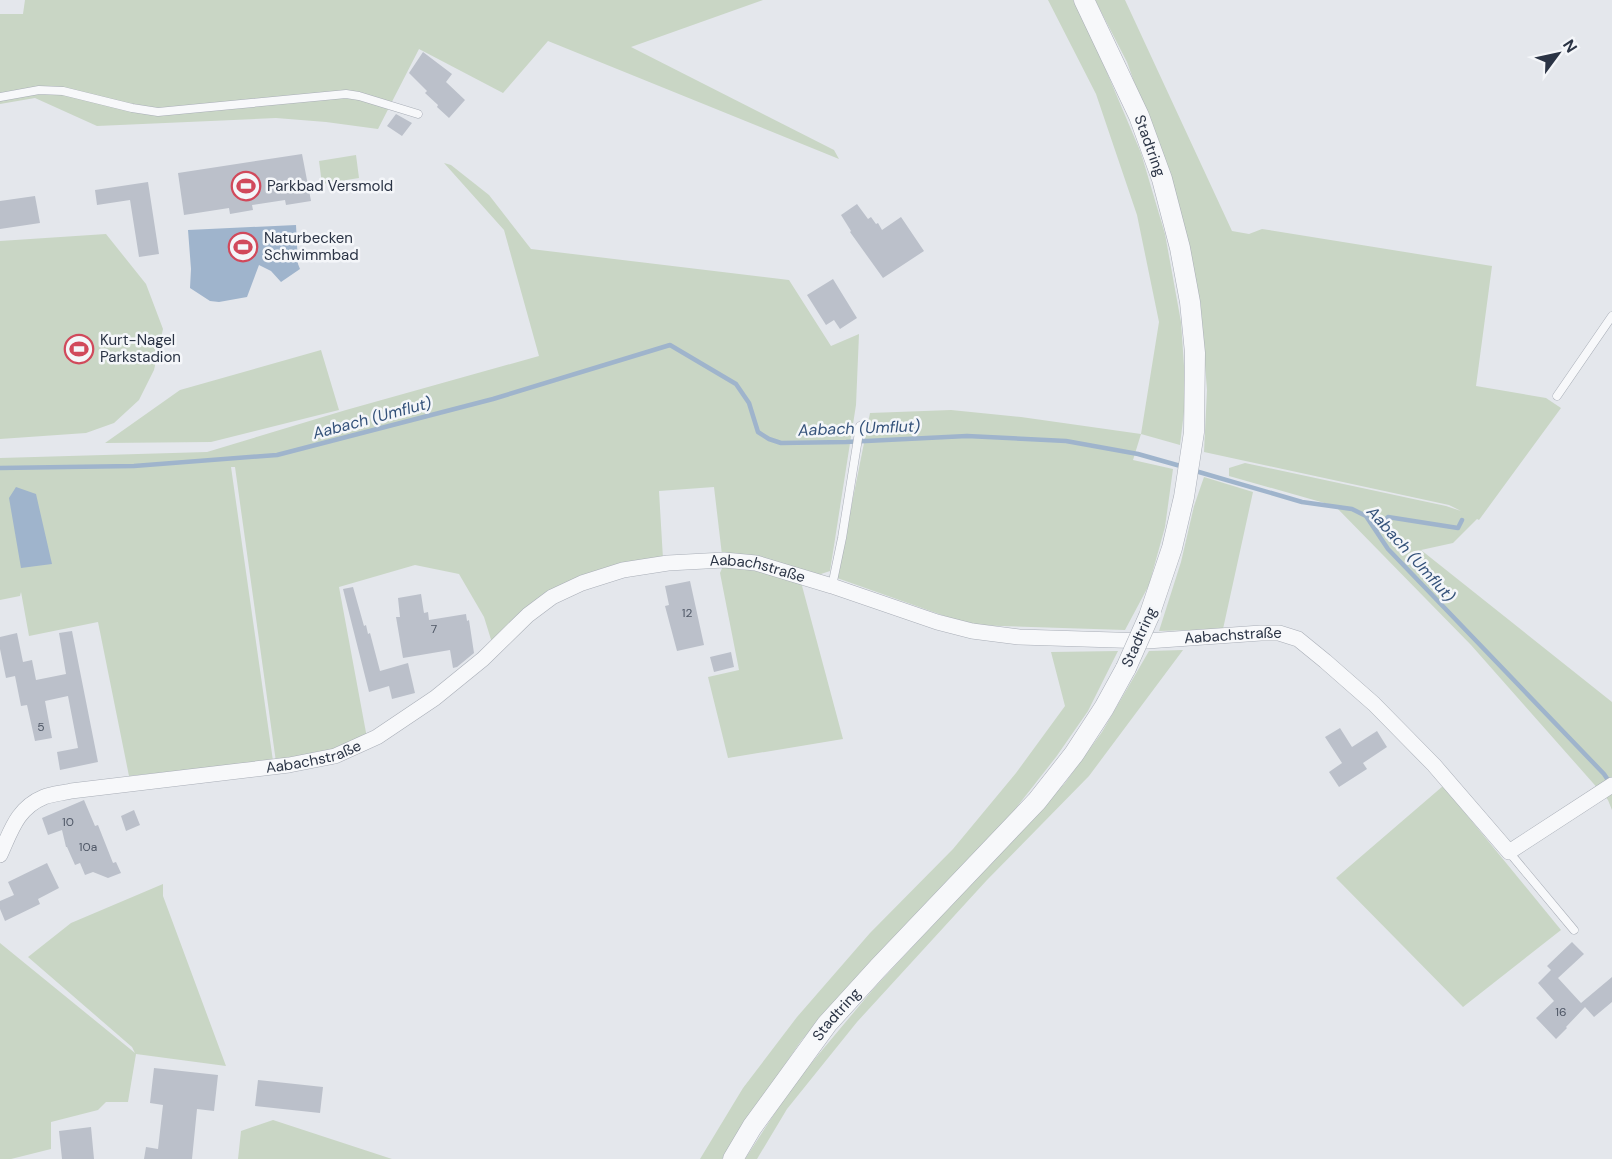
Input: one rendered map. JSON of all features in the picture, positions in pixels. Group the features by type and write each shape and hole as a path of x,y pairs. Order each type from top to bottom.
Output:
{"street":[{"name":"Stadtring","path":"733,1159 752,1127 827,1024 1037,801 1080,744 1104,708 1126,668 1149,616 1172,549 1184,497 1194,432 1196,353 1190,302 1180,248 1162,179 1139,116 1084,0"},
{"name":"Aabachstraße","path":"0,855 15,820 24,809 44,797 71,791 289,765 336,756 377,737 435,698 483,660 528,615 552,597 582,583 623,570 669,563 724,560 756,563 937,622 972,631 1019,637 1148,641 1279,633 1298,639 1374,704 1434,765 1509,852"},
{"path":"1509,852 1608,787"}],"lane":[{"path":"0,97 39,90 63,91 158,112 346,94 418,114"},
{"path":"1557,396 1612,316"},
{"path":"832,586 859,429"},
{"path":"1509,852 1574,930"}],"green space":[{"path":"25,0 763,0 631,47 834,150 839,159 548,41 503,93 419,49 378,129 276,118 97,126 35,98 0,104 0,14 23,14"},
{"path":"1048,0 1073,0 1097,49 1141,153 1165,234 1181,322 1186,395 1180,445 1141,434 1159,322 1137,215 1096,94"},
{"path":"1095,0 1125,0 1232,231 1249,234 1262,229 1492,266 1476,386 1546,398 1561,408 1479,520 1477,519 1453,543 1421,550 1612,702 1612,810 1608,800 1471,645 1335,506 1229,476 1229,468 1245,463 1461,511 1449,505 1204,452 1207,390 1200,301 1170,183 1127,62"},
{"path":"356,155 359,178 322,184 319,161"},
{"path":"444,163 451,165 489,195 531,249 789,280 831,346 859,334 856,405 830,571 815,576 722,555 714,487 659,491 663,559 563,587 493,646 484,617 459,574 415,565 339,587 367,738 321,754 276,762 235,467 231,467 273,761 129,776 98,622 29,636 21,592 20,596 0,600 0,458 207,452 539,356 504,230"},
{"name":"Kurt-Nagel Parkstadion","path":"106,234 146,284 163,329 154,370 139,400 114,423 86,433 0,439 0,241"},
{"path":"321,350 339,410 211,442 105,443 180,390"},
{"path":"951,410 1021,417 1141,434 1133,460 1173,469 1165,527 1149,585 1125,630 970,625 837,578 870,413"},
{"path":"1204,477 1253,492 1223,629 1159,631 1181,562 1194,506"},
{"path":"723,566 745,567 801,582 843,739 728,758 708,677 739,670 720,573"},
{"path":"1183,650 1089,776 987,880 857,1022 787,1109 757,1159 745,1159 793,1085 875,987 1065,783 1102,732 1149,651"},
{"path":"1118,651 1088,711 1056,757 1009,817 847,988 801,1041 722,1159 700,1159 743,1088 797,1017 870,933 953,849 1016,773 1065,706 1051,652"},
{"path":"1443,786 1561,930 1463,1007 1336,878"},
{"path":"163,884 163,896 226,1066 136,1054 128,1102 106,1102 98,1110 51,1122 51,1149 11,1159 0,1159 0,943 135,1053 132,1047 28,957 71,923"},
{"path":"273,1120 392,1159 238,1159 241,1131"}],"water":[{"name":"Naturbecken Schwimmbad","path":"296,225 300,269 281,282 271,271 259,265 247,297 219,302 210,301 190,288 188,230"},
{"path":"16,487 36,494 52,564 21,568 9,498"}],"building":[{"path":"423,52 452,74 446,82 465,100 449,118 409,73"},
{"path":"396,114 412,123 402,136 387,126"},
{"name":"Parkbad Versmold","path":"302,154 311,201 286,205 285,200 252,205 253,210 230,214 229,208 184,215 178,173"},
{"path":"148,182 159,254 139,257 130,200 97,205 95,190"},
{"path":"35,196 40,223 0,229 0,201"},
{"path":"857,204 868,219 871,217 882,230 901,217 924,251 883,278 850,232 841,215"},
{"path":"833,279 857,318 840,329 834,320 826,325 807,295"},
{"path":"690,581 704,645 677,651 665,606 669,605 665,586"},
{"path":"353,587 364,626 366,625 368,634 370,633 380,671 408,663 415,693 392,699 389,686 369,692 343,589"},
{"path":"421,594 424,613 428,612 429,620 466,614 467,621 469,620 474,653 457,667 453,668 450,650 403,658 396,617 400,617 398,598"},
{"path":"72,631 98,762 60,770 57,752 78,748 68,696 45,701 52,738 35,741 27,705 21,706 15,676 6,678 0,637 17,633 23,662 32,660 36,680 66,674 59,633"},
{"path":"731,652 734,667 714,672 710,657"},
{"path":"1340,728 1352,747 1377,731 1387,747 1363,763 1367,769 1339,787 1329,772 1342,763 1325,737"},
{"path":"84,800 95,826 98,825 113,863 116,862 121,873 108,878 93,872 85,875 80,863 75,865 66,847 62,830 48,835 42,818"},
{"path":"134,810 140,825 126,831 121,816"},
{"path":"47,863 59,888 38,899 40,904 5,921 0,909 0,901 14,895 8,882"},
{"path":"1572,942 1584,954 1558,978 1581,1003 1612,977 1612,1002 1594,1017 1585,1007 1556,1039 1536,1018 1554,1001 1538,983 1551,970 1547,966"},
{"path":"154,1068 218,1075 214,1111 197,1109 192,1159 144,1159 146,1147 158,1149 163,1105 150,1103"},
{"path":"258,1080 323,1087 320,1113 255,1106"},
{"path":"91,1127 94,1159 62,1159 59,1131"}],"waterway":[{"name":"Aabach (Umflut)","path":"0,468 134,466 277,455 493,399 670,345 736,384 749,403 758,432 781,443 967,436 1066,441 1138,454 1184,467"},
{"name":"Aabach (Umflut)","path":"1192,470 1302,502 1352,509 1366,516 1388,549 1604,774 1610,783"},
{"path":"1376,530 1388,517 1458,528 1462,520"}],"place":[{"name":"Parkbad Versmold","path":"246,186"},
{"name":"Naturbecken Schwimmbad","path":"243,247"},
{"name":"Kurt-Nagel Parkstadion","path":"79,349"}]}
